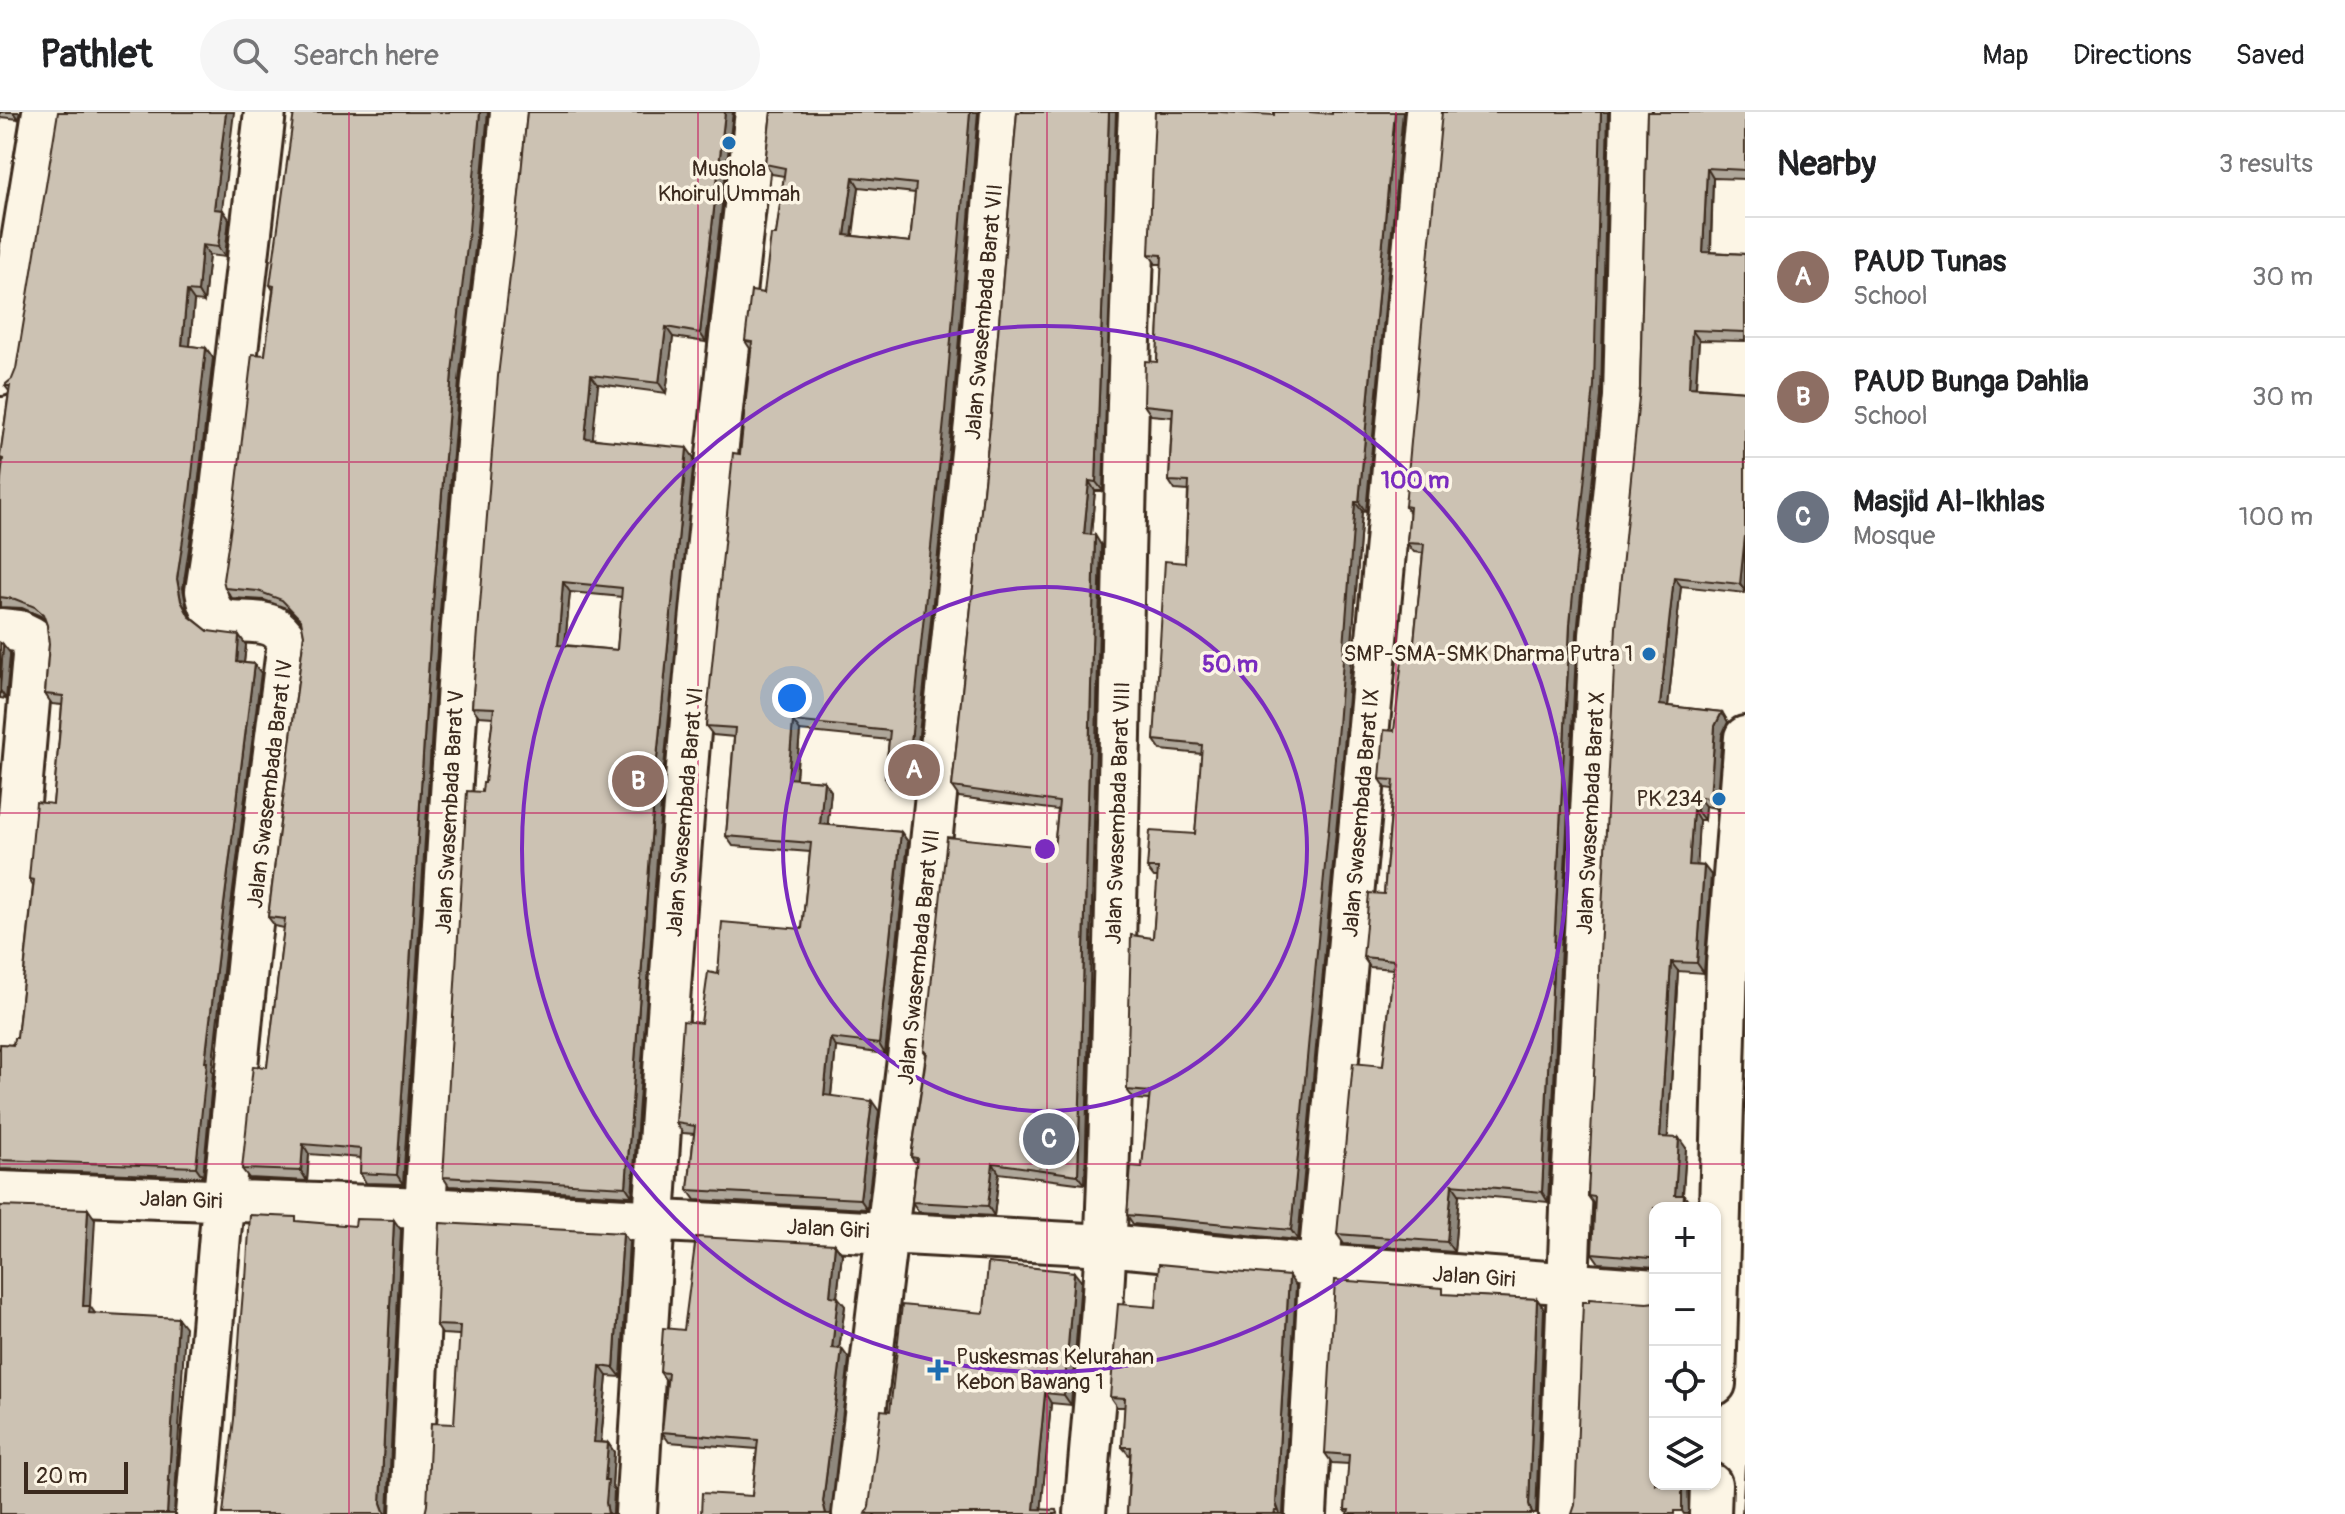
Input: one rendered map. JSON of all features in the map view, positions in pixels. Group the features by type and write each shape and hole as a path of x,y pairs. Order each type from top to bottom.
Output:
{"street":[{"path":"0,375 43,112"},
{"name":"Jalan Swasembada Barat IV","path":"196,1514 249,948 288,642 271,625 225,621 213,613 206,591 221,492 265,112"},
{"name":"Jalan Swasembada Barat V","path":"411,1514 425,1208 462,621 482,383 511,112"},
{"name":"Jalan Swasembada Barat VI","path":"636,1514 686,778 726,365 756,112"},
{"name":"Jalan Swasembada Barat VII","path":"853,1514 937,793 975,423 1001,112"},
{"name":"Jalan Swasembada Barat VIII","path":"1085,1514 1106,1245 1120,796 1129,314 1139,112"},
{"name":"Jalan Swasembada Barat IX","path":"1306,1514 1319,1265 1426,112"},
{"name":"Jalan Swasembada Barat X","path":"1559,1514 1600,635 1624,397 1631,112"},
{"path":"0,629 19,631 31,637 33,656 5,920 0,1027"},
{"path":"1718,1274 1727,964 1745,737"},
{"name":"Jalan Giri","path":"0,1192 425,1208 1106,1245 1319,1265 1649,1290"},
{"path":"1710,1514 1711,1490"}],"building":[{"path":"58,112 226,112 214,209 223,210 218,247 202,245 198,292 187,291 182,345 206,348 177,579 181,601 189,616 208,631 239,635 237,662 254,664 205,1062 196,1167 0,1160 0,1044 13,1045 14,1038 17,1038 34,880 29,879 36,802 53,804 63,696 45,694 49,644 43,614 15,599 0,597 3,459 0,456 10,386 5,386 16,369"},
{"path":"294,112 480,112 452,372 431,626 397,1175 360,1173 361,1149 303,1144 301,1171 242,1169 253,1066 267,1067 285,919 268,917 304,635 301,620 282,600 258,591 225,588 223,580 252,354 265,355 274,286 270,285"},
{"path":"527,112 725,112 700,333 666,327 659,383 591,375 585,438 687,448 656,769 626,1187 443,1177 467,791 482,792 485,783 494,708 472,707 498,376","holes":["563,582 622,588 617,650 558,645"]},
{"path":"771,112 970,112 945,411 907,781 885,778 890,731 793,721 788,778 824,781 820,824 901,832 879,1044 830,1038 824,1095 872,1101 860,1199 688,1190 695,1126 676,1123 683,1021 701,1023 708,972 718,974 722,922 802,929 811,843 726,836 735,728 706,726 733,453 740,454 752,342 745,341 751,291 764,293 771,235 776,235 785,168 765,164","holes":["853,177 916,184 910,242 845,235"]},
{"path":"1017,112 1109,112 1096,482 1089,481 1084,534 1095,535 1078,1175 993,1163 988,1206 912,1202 917,1158 911,1157 927,1052 924,1051 947,837 1054,848 1059,802 952,787 991,416"},
{"path":"1155,112 1274,115 1274,112 1395,112 1359,502 1355,502 1338,726 1291,1230 1127,1215 1131,1166 1142,1167 1150,1092 1127,1090 1131,935 1153,938 1158,868 1147,868 1150,831 1195,834 1202,745 1154,740 1165,561 1185,563 1189,482 1169,481 1173,408 1144,405 1145,361 1157,362 1162,255 1149,254"},
{"path":"1442,112 1601,112 1594,386 1570,624 1542,1192 1452,1184 1447,1242 1337,1234 1353,1063 1383,1066 1394,960 1363,957 1369,893 1384,894 1394,780 1380,779 1384,730 1394,731 1403,651 1413,652 1424,544 1407,543 1410,507 1405,506"},
{"path":"1647,112 1745,112 1745,170 1707,168 1703,252 1745,254 1745,332 1692,330 1689,387 1745,391 1745,536 1740,584 1674,577 1660,705 1722,712 1715,726 1710,798 1698,797 1697,811 1693,810 1689,865 1704,866 1697,963 1671,962 1660,1137 1679,1138 1675,1195 1684,1195 1683,1202 1649,1202 1649,1258 1592,1253 1595,1197 1588,1196 1616,627 1640,388"},
{"path":"0,643 3,647 0,683"},
{"path":"0,1206 88,1209 83,1306 90,1306 89,1313 178,1318 167,1514 0,1514"},
{"path":"250,1215 296,1217 296,1221 355,1226 356,1219 394,1220 381,1503 385,1514 223,1514 234,1419"},
{"path":"440,1223 623,1233 614,1368 600,1366 594,1442 608,1443 605,1480 608,1480 608,1514 425,1514 431,1423 454,1424 460,1326 436,1325"},
{"path":"696,1237 835,1244 830,1296 838,1297 832,1348 842,1349 823,1502 826,1514 701,1514 702,1493 752,1496 758,1440 662,1432 668,1373 660,1372 663,1328 684,1330"},
{"path":"988,1263 1074,1272 1064,1395 1045,1393 1034,1509 1057,1510 1058,1514 866,1514 881,1410 890,1411 902,1305 984,1313"},
{"path":"1159,1264 1289,1276 1278,1511 1274,1514 1127,1514 1131,1447 1122,1447 1125,1398 1110,1397 1118,1304 1156,1307"},
{"path":"1335,1280 1443,1288 1443,1294 1537,1299 1529,1504 1532,1514 1348,1514 1349,1510 1345,1510 1349,1455 1325,1453"},
{"path":"1589,1299 1649,1303 1649,1490 1682,1490 1682,1511 1674,1511 1674,1514 1572,1514 1575,1505 1583,1302 1589,1302"},
{"path":"1745,1465 1745,1514 1742,1514"}],"place":[{"name":"Mushola Khoirul Ummah","path":"729,143"},
{"name":"SMP-SMA-SMK Dharma Putra 1","path":"1649,654"},
{"name":"PAUD Tunas","path":"914,770"},
{"name":"PAUD Bunga Dahlia","path":"638,781"},
{"name":"PK 234","path":"1719,799"},
{"name":"Masjid Al-Ikhlas","path":"1049,1139"},
{"name":"Puskesmas Kelurahan Kebon Bawang 1","path":"938,1370"}]}
